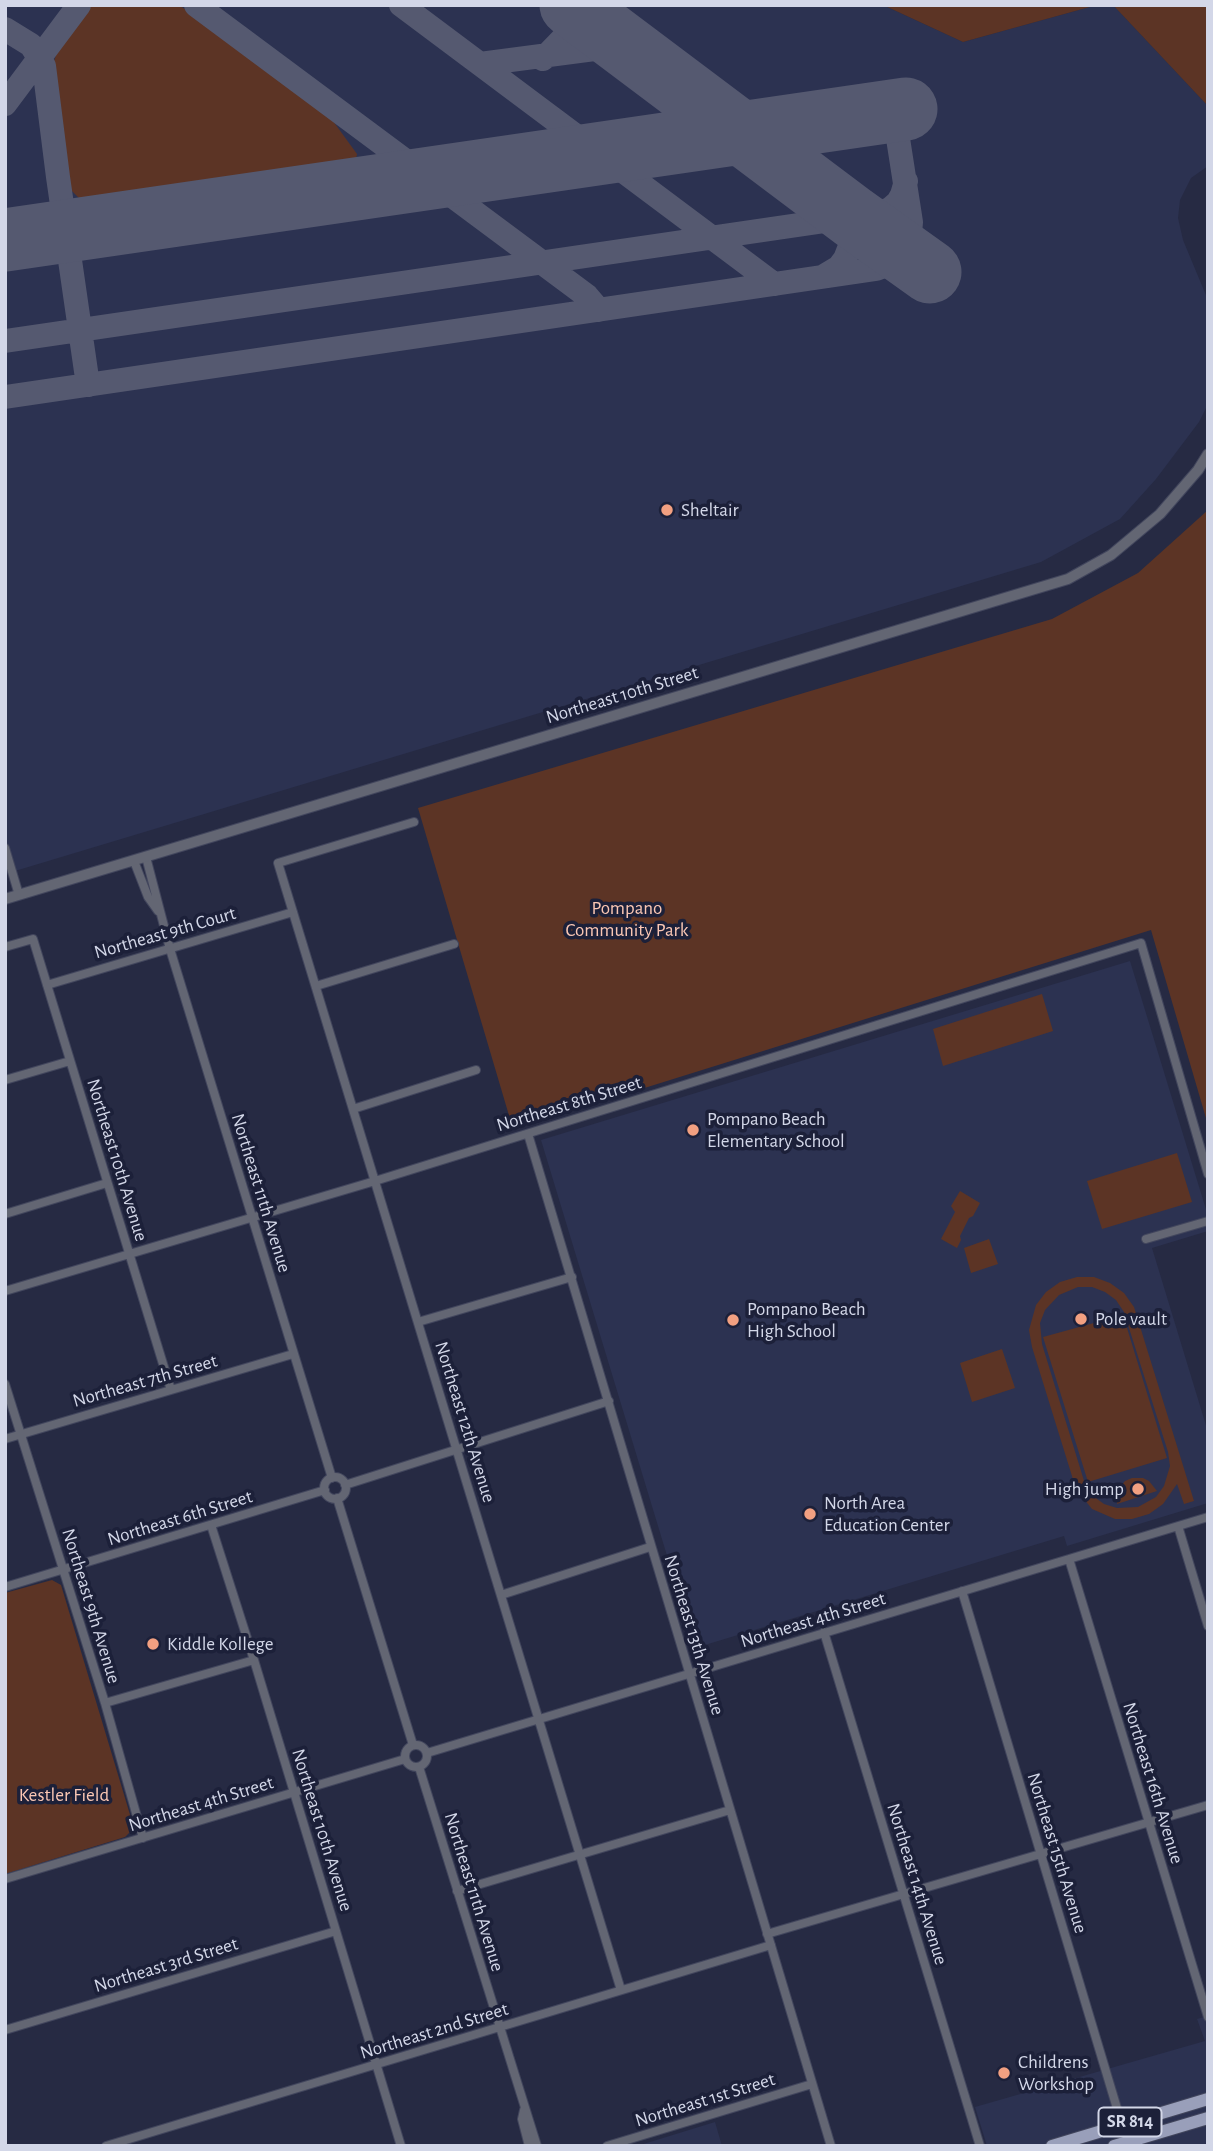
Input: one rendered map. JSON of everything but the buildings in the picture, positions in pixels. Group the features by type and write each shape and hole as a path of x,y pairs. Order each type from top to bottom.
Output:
{"main road":[{"name":"SR 814","path":"1052,2146 1208,2099"},
{"name":"SR 814","path":"1114,2146 1208,2118"},
{"path":"1107,2146 1115,2140 1122,2125"}],"street":[{"name":"Northeast 10th Street","path":"5,899 1068,579 1111,555 1160,514 1198,470 1208,454"},
{"name":"Northeast 12th Avenue","path":"414,821 278,863 621,1990"},
{"path":"5,848 19,895"},
{"name":"Northeast 11th Avenue","path":"146,857 170,948 332,1478"},
{"name":"Northeast 11th Avenue","path":"134,861 148,897 162,916"},
{"name":"Northeast 9th Court","path":"47,985 293,912"},
{"name":"Northeast 10th Avenue","path":"5,947 33,939 171,1390"},
{"name":"Northeast 8th Street","path":"5,1291 375,1181 1140,943 1208,1174"},
{"path":"316,986 454,944"},
{"path":"5,1080 70,1061"},
{"path":"353,1109 476,1070"},
{"name":"Northeast 13th Avenue","path":"528,1133 831,2146"},
{"path":"5,1213 107,1183"},
{"path":"1146,1239 1208,1221"},
{"path":"418,1322 572,1277"},
{"name":"Northeast 7th Street","path":"5,1439 293,1353"},
{"name":"Northeast 9th Avenue","path":"5,1384 64,1570 143,1838"},
{"path":"345,1485 609,1401"},
{"path":"332,1478 339,1478 345,1485 344,1493 337,1498 328,1496 325,1490 325,1484 332,1478"},
{"name":"Northeast 6th Street","path":"5,1587 325,1490"},
{"path":"337,1498 413,1745"},
{"name":"Northeast 4th Street","path":"427,1752 1208,1517"},
{"name":"Northeast 10th Avenue","path":"211,1525 401,2146"},
{"path":"1178,1526 1208,1626"},
{"path":"501,1595 650,1547"},
{"name":"Northeast 16th Avenue","path":"1069,1559 1208,2017"},
{"name":"Northeast 15th Avenue","path":"962,1591 1122,2125"},
{"name":"Northeast 14th Avenue","path":"824,1632 980,2146"},
{"path":"104,1703 254,1660"},
{"path":"413,1745 422,1746 427,1752 427,1760 419,1767 411,1766 405,1759 406,1751 413,1745"},
{"name":"Northeast 4th Street","path":"5,1880 405,1759"},
{"name":"Northeast 11th Avenue","path":"419,1767 537,2146"},
{"path":"767,1934 1208,1805"},
{"path":"457,1891 730,1810"},
{"name":"Northeast 3rd Street","path":"5,2030 336,1931"},
{"name":"Northeast 2nd Street","path":"106,2146 771,1945"},
{"name":"Northeast 1st Street","path":"607,2146 812,2084"},
{"name":"Northeast 11th Avenue","path":"525,2107 522,2119 529,2146"}],"shaded area":[{"path":"5,5 883,5 963,42 1097,5 1113,5 1208,106 1208,166 1191,178 1180,200 1178,218 1183,240 1208,300 1208,404 1199,422 1156,479 1120,519 1041,562 5,874"},
{"path":"1130,961 1208,1216 1208,1231 1152,1248 1208,1432 1208,1503 1067,1546 1064,1536 695,1648 541,1140"},
{"path":"1208,2016 1208,2146 987,2146 975,2107 1205,2041 1197,2019"},
{"path":"715,2122 722,2146 637,2146"}],"green space":[{"path":"91,5 179,5 256,60 333,121 357,154 356,159 352,165 84,203 71,190 53,64 56,55"},
{"path":"883,5 1097,5 963,42"},
{"path":"1113,5 1208,5 1208,106"},
{"name":"Pompano Community Park","path":"1208,510 1208,1125 1151,930 513,1129 418,808 1052,619 1138,573"},
{"path":"1042,994 1053,1031 943,1066 933,1029"},
{"path":"1177,1153 1192,1202 1102,1229 1087,1181"},
{"path":"960,1191 980,1203 969,1218 957,1248 941,1239 955,1212 951,1206"},
{"path":"989,1239 998,1264 971,1273 964,1248"},
{"path":"1077,1277 1094,1277 1110,1283 1124,1293 1134,1307 1194,1501 1184,1504 1177,1484 1163,1504 1149,1514 1132,1519 1115,1519 1092,1509 1076,1489 1029,1330 1036,1305 1046,1292 1060,1282","holes":["1078,1287 1092,1287 1116,1300 1124,1312 1168,1452 1170,1466 1164,1486 1156,1497 1138,1507 1117,1508 1104,1504 1093,1496 1085,1484 1042,1344 1040,1323 1045,1310 1059,1295"]},
{"path":"1123,1315 1167,1458 1088,1482 1043,1337"},
{"path":"1002,1349 1015,1388 972,1402 960,1363"},
{"name":"High jump","path":"1132,1478 1149,1481 1157,1491 1117,1504 1121,1486"},
{"name":"Kestler Field","path":"52,1580 61,1585 134,1828 125,1837 5,1874 5,1593"}],"taxiway":[{"path":"5,104 79,5"},
{"path":"196,5 587,296 599,310"},
{"path":"401,5 774,284"},
{"path":"543,59 571,30 565,5"},
{"path":"5,29 31,45 44,66 88,385"},
{"path":"480,64 625,45"},
{"path":"5,397 876,269 887,265 903,253 909,243 911,222 897,132 884,120 865,115"},
{"path":"5,341 880,213 898,202 906,181"},
{"path":"824,276 839,267 845,259 852,241 853,217"}],"runway":[{"path":"571,5 930,272"},
{"path":"5,240 906,109"}],"place":[{"name":"Sheltair","path":"667,510"},
{"name":"Pompano Beach Elementary School","path":"693,1130"},
{"name":"Pole vault","path":"1081,1319"},
{"name":"Pompano Beach High School","path":"733,1320"},
{"name":"High jump","path":"1138,1489"},
{"name":"North Area Education Center","path":"810,1514"},
{"name":"Kiddle Kollege","path":"153,1644"},
{"name":"Childrens Workshop","path":"1004,2073"}]}
